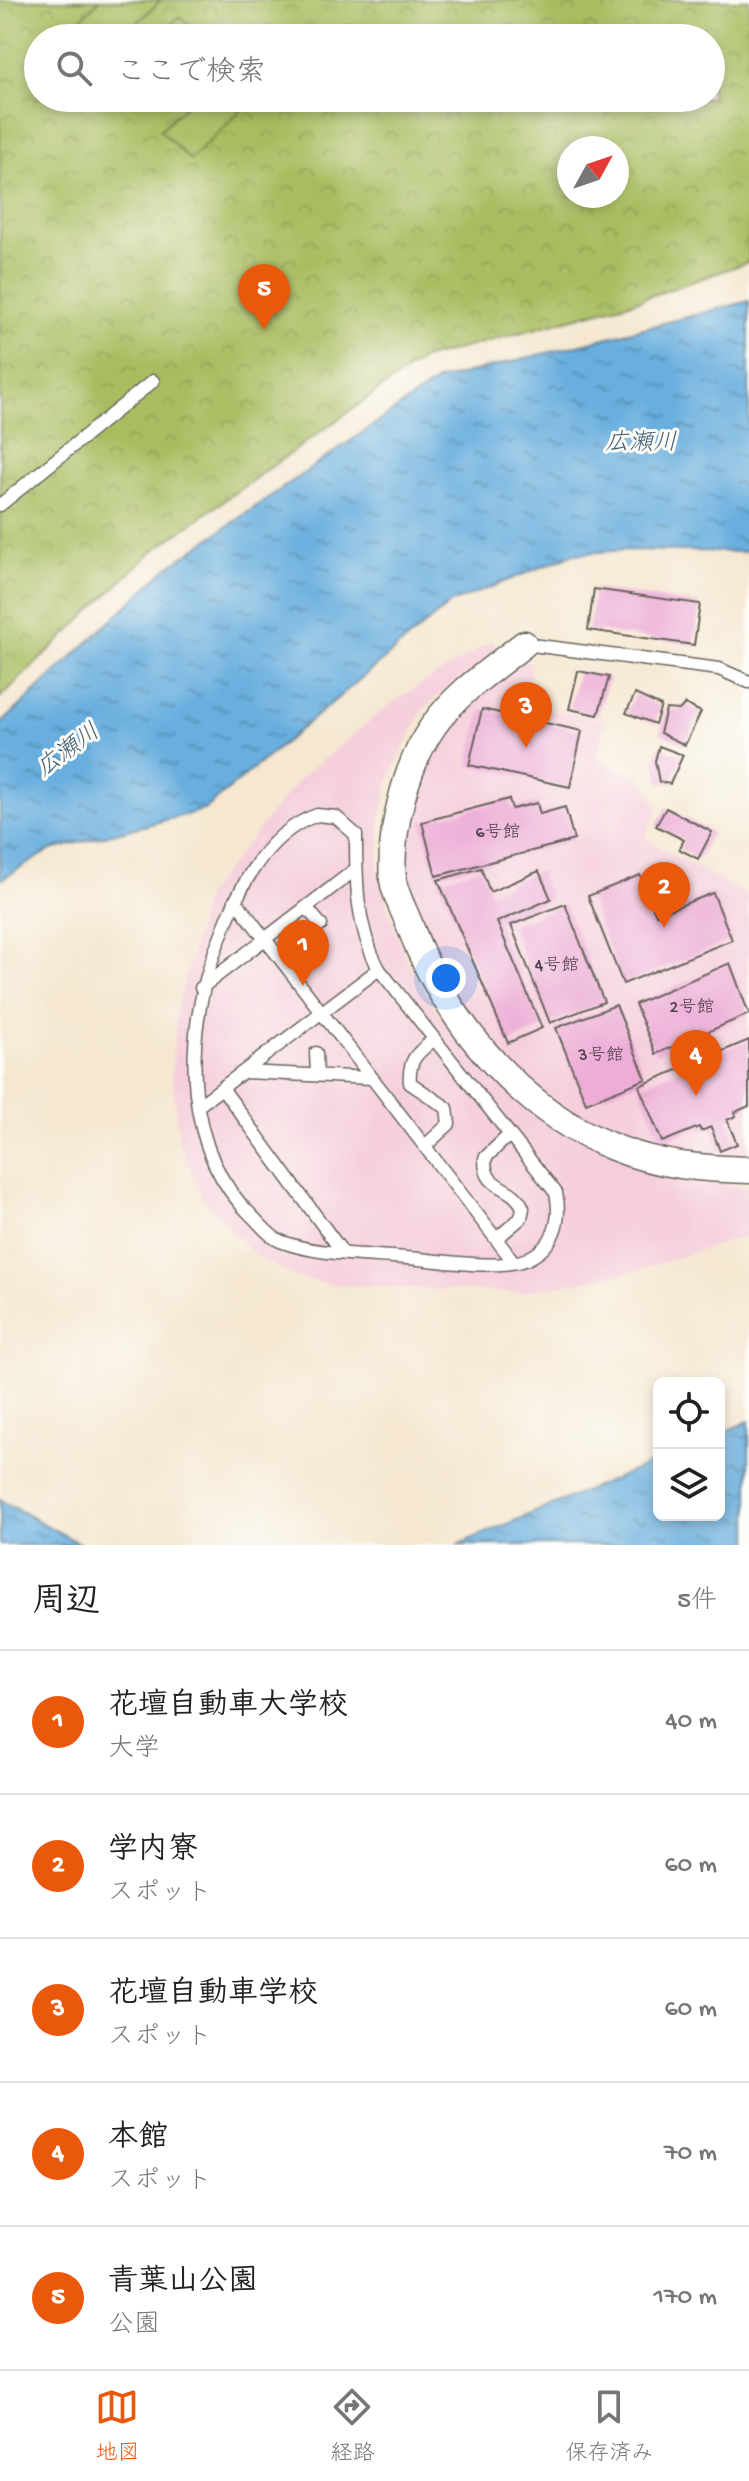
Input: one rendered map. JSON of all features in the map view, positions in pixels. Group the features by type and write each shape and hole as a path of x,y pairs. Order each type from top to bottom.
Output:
{"street":[{"path":"524,644 468,688 434,724 415,758 399,805 393,882 419,950 468,1034 532,1096 572,1125 611,1147 663,1163 749,1170"}],"lane":[{"path":"0,505 153,381"},
{"path":"524,644 719,669 749,682"},
{"path":"317,815 336,817 349,825 356,835 356,894 368,948 379,969 433,1040 556,1193 558,1203 551,1241 525,1260 484,1263 315,1250 277,1240 243,1207 213,1161 198,1106 193,1046 201,988 235,900 271,843 296,822 317,815"},
{"path":"201,988 356,869"},
{"path":"235,900 513,1261"},
{"path":"306,907 321,925"},
{"path":"198,1106 379,969"},
{"path":"425,1146 445,1130 450,1114 442,1103 424,1095 410,1083 409,1069 413,1056 433,1040"},
{"path":"316,1053 317,1075"},
{"path":"243,1072 371,1078"},
{"path":"222,1088 343,1253"},
{"path":"496,1239 521,1218 523,1208 515,1195 495,1185 485,1170 485,1158 509,1135"}],"shaded area":[{"path":"492,641 498,649 423,709 391,775 381,815 378,869 389,912 408,962 436,1010 478,1060 673,1175 749,1188 749,1235 639,1270 519,1293 335,1285 297,1278 252,1253 204,1200 179,1143 172,1073 176,1013 206,895 299,779 393,702"},
{"path":"524,660 532,663 524,704 605,720 597,760 642,778 658,808 645,839 749,896 749,1157 701,1157 614,1132 545,1096 474,1030 430,955 404,879 409,813 427,766 452,727 483,693"}],"green space":[{"path":"0,0 749,0 749,262 633,302 423,359 153,551 0,698"},
{"path":"100,0 161,0 136,24 75,24"},
{"path":"180,16 188,24 172,24"},
{"path":"179,112 240,112 190,160 160,130"}],"water":[{"name":"広瀬川","path":"749,301 749,552 626,550 574,554 451,603 204,810 51,850 0,880 0,725 167,568 437,381"},
{"path":"749,1421 749,1545 457,1545 653,1463 653,1521 725,1521 725,1431"},
{"path":"0,1500 82,1545 0,1545"}],"building":[{"path":"594,589 700,604 694,645 588,630"},
{"path":"578,671 609,677 598,715 569,709"},
{"path":"635,694 661,706 655,724 626,713"},
{"path":"685,704 701,712 685,745 660,733 666,709 679,710"},
{"path":"482,709 582,731 570,787 469,765"},
{"path":"659,746 683,755 670,784 659,782 655,761"},
{"path":"509,799 512,809 537,803 540,814 565,807 574,840 436,876 422,822"},
{"path":"666,808 712,832 698,859 679,849 684,840 656,826"},
{"path":"481,868 490,892 539,871 551,899 497,922 542,1028 508,1043 438,880"},
{"path":"640,875 656,915 713,893 732,940 623,984 588,896"},
{"path":"565,904 604,1002 550,1023 511,925"},
{"path":"730,963 749,1014 656,1054 635,1004"},
{"path":"616,1005 646,1079 586,1103 556,1028"},
{"path":"749,1040 749,1106 735,1112 736,1116 727,1120 737,1144 720,1151 711,1127 701,1131 699,1127 662,1142 639,1086"}],"place":[{"name":"青葉山公園","path":"264,330"},
{"name":"花壇自動車学校","path":"526,748"},
{"name":"学内寮","path":"664,928"},
{"name":"花壇自動車大学校","path":"303,986"},
{"name":"本館","path":"696,1096"}]}
